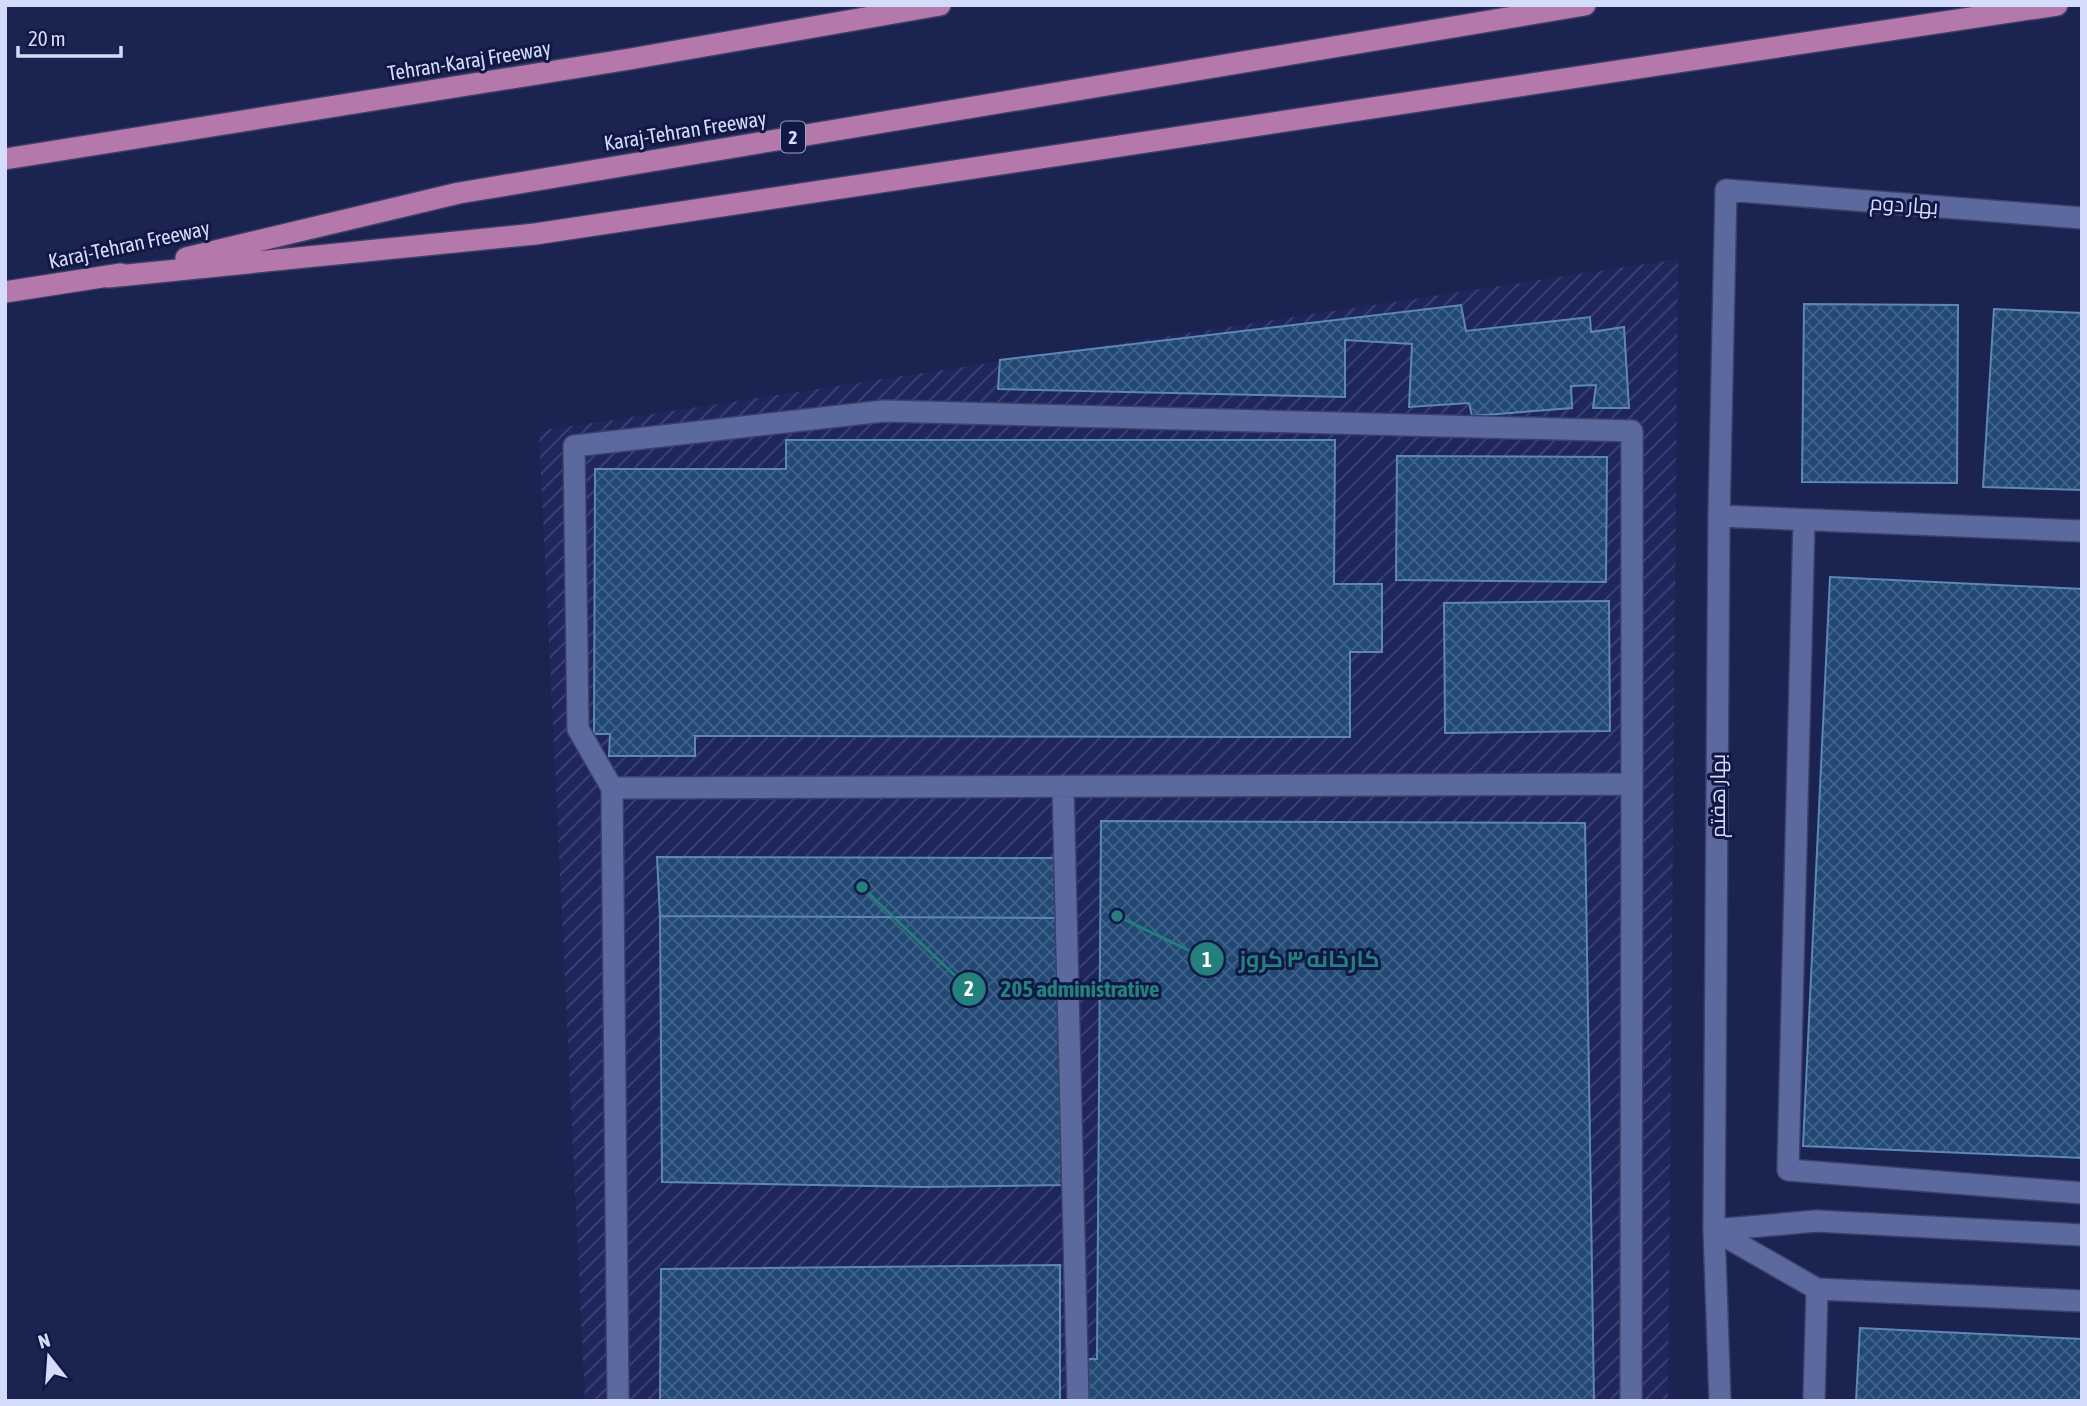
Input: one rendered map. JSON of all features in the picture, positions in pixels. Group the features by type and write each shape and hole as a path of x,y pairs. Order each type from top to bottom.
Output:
{"highway":[{"name":"Tehran-Karaj Freeway","path":"5,159 630,59 940,5"},
{"name":"Karaj-Tehran Freeway","path":"5,292 108,276 459,193 1585,5"},
{"path":"108,276 535,234 2057,5"}],"street":[{"name":"بهار دوم","path":"1726,190 2082,218"},
{"name":"بهار هفتم","path":"1720,1401 1714,1230 1719,516 1726,190"},
{"path":"618,1401 612,788 578,729 574,446 884,411 1632,431 1631,1401"},
{"path":"1719,516 2082,531"},
{"path":"1804,520 1788,1170 2082,1193"},
{"path":"612,788 1632,784"},
{"path":"1063,786 1078,1401"},
{"path":"1714,1230 1816,1221 2082,1235"},
{"path":"1714,1230 1816,1289 2082,1301"},
{"path":"1814,1401 1816,1289"}],"shaded area":[{"path":"1678,259 1668,1401 585,1401 539,431"}],"building":[{"path":"1804,304 1958,305 1957,483 1802,482"},
{"path":"1461,305 1466,331 1590,317 1591,332 1624,327 1629,408 1593,408 1596,385 1571,386 1572,408 1472,416 1469,403 1409,407 1412,344 1345,340 1345,397 998,389 1000,360"},
{"path":"1994,309 2082,313 2082,490 1983,487"},
{"path":"786,440 1335,440 1334,584 1382,584 1382,652 1350,652 1350,737 695,736 695,756 609,756 610,734 594,734 595,469 786,469"},
{"path":"1397,456 1607,457 1606,582 1396,580"},
{"path":"1830,577 2082,589 2082,1158 1803,1146"},
{"path":"1609,601 1610,731 1445,733 1444,603"},
{"path":"1101,821 1585,823 1594,1401 1076,1401 1077,1359 1097,1359"},
{"path":"657,857 1064,858 1066,918 660,916"},
{"path":"660,916 1066,918 1064,1185 923,1187 662,1182"},
{"path":"1060,1265 1060,1401 660,1401 661,1269"},
{"path":"1860,1328 2082,1339 2082,1401 1856,1401"}],"place":[{"name":"205 administrative","path":"862,887"},
{"name":"کارخانه ۳ کروز","path":"1117,916"}]}
